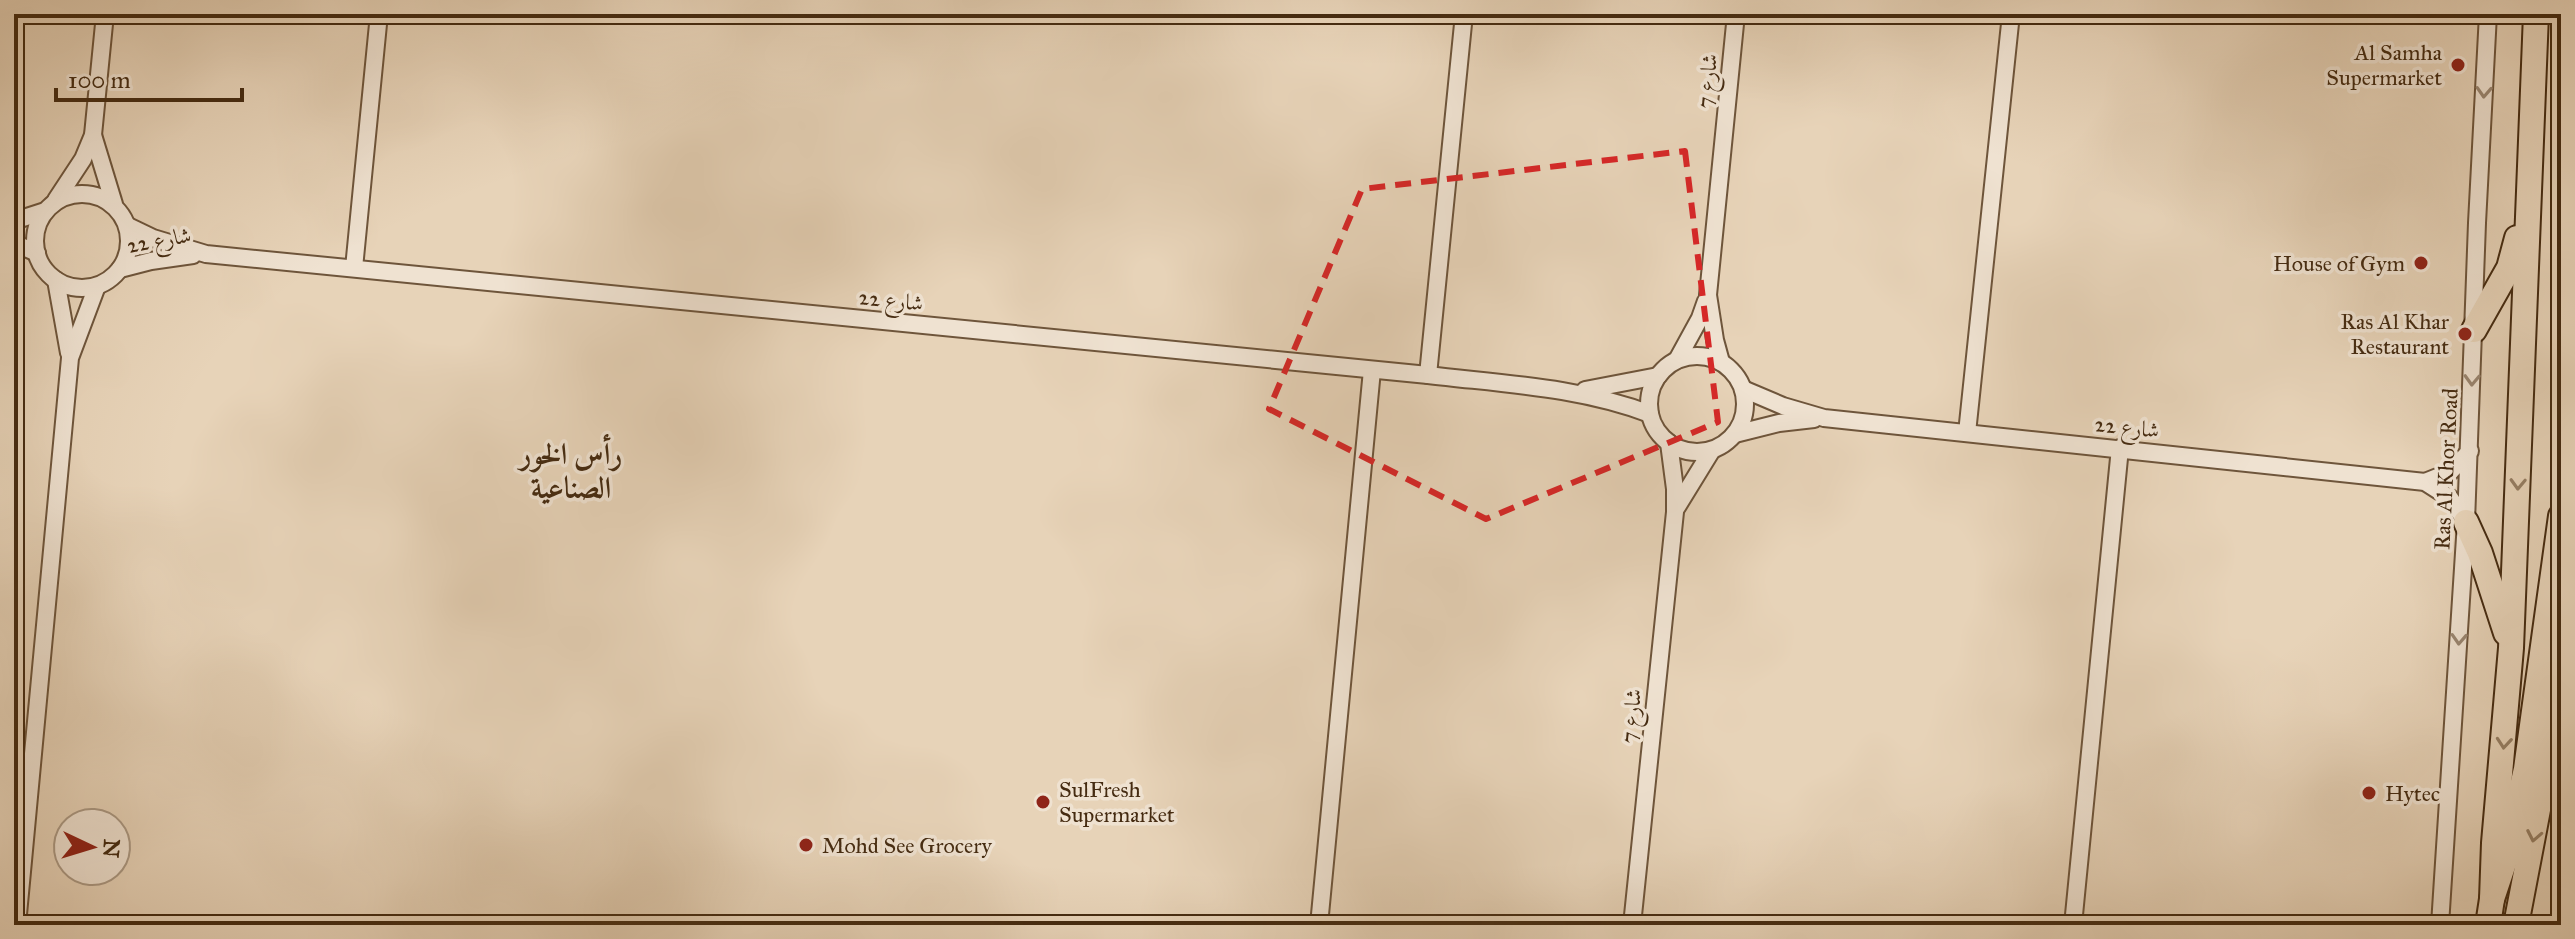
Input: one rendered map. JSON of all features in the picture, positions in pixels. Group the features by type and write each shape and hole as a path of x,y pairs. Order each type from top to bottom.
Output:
{"highway":[{"path":"2488,925 2511,648 2536,14"},
{"path":"2474,330 2513,259 2520,182 2531,145"},
{"path":"2492,899 2506,857 2526,769 2561,516"},
{"path":"2466,522 2480,553 2511,648"},
{"path":"2516,925 2548,750 2556,674 2561,564"}],"street":[{"path":"93,135 114,204 128,226 130,241 120,269 97,286 83,288 69,286 48,273 37,253 35,239 38,224 71,181 93,135 105,14"},
{"path":"354,268 379,14"},
{"path":"1428,375 1464,14"},
{"name":"شارع 7","path":"1677,360 1700,318 1708,295 1736,14"},
{"path":"1967,433 2011,14"},
{"name":"Ras Al Khor Road","path":"2440,925 2470,451 2488,14"},
{"path":"14,221 74,193 95,194 114,204"},
{"name":"شارع 22","path":"128,226 153,238 206,254 1428,375 1572,392 1650,414"},
{"path":"14,243 37,253"},
{"name":"شارع 22","path":"120,269 151,261 206,254"},
{"path":"56,280 70,358"},
{"path":"17,925 70,358 97,286"},
{"name":"شارع 7","path":"1708,295 1721,362"},
{"path":"1692,356 1721,362 1731,369 1743,389 1743,420 1735,434 1725,444 1712,450 1682,450 1669,443 1657,430 1650,414 1649,401 1658,376 1677,360 1692,356"},
{"path":"1319,925 1372,370"},
{"name":"شارع 22","path":"1572,392 1658,376"},
{"name":"شارع 22","path":"1743,389 1783,406 1824,418 2425,482"},
{"name":"شارع 22","path":"1735,434 1779,423 1824,418"},
{"name":"شارع 7","path":"1632,925 1675,512 1669,443"},
{"path":"2073,925 2120,448"},
{"path":"1675,512 1712,450"},
{"path":"2425,482 2450,472 2470,451"},
{"path":"2425,482 2450,498 2466,522"}],"highlighted area":[{"path":"1685,151 1718,422 1486,519 1269,409 1362,189"}],"place":[{"name":"Al Samha Supermarket","path":"2458,65"},
{"name":"House of Gym","path":"2421,263"},
{"name":"Ras Al Khar Restaurant","path":"2465,334"},
{"name":"Hytec","path":"2369,793"},
{"name":"SulFresh Supermarket","path":"1043,802"},
{"name":"Mohd See Grocery","path":"806,845"}],"district":[{"name":"رأس الخور الصناعية","path":"571,471"}]}
